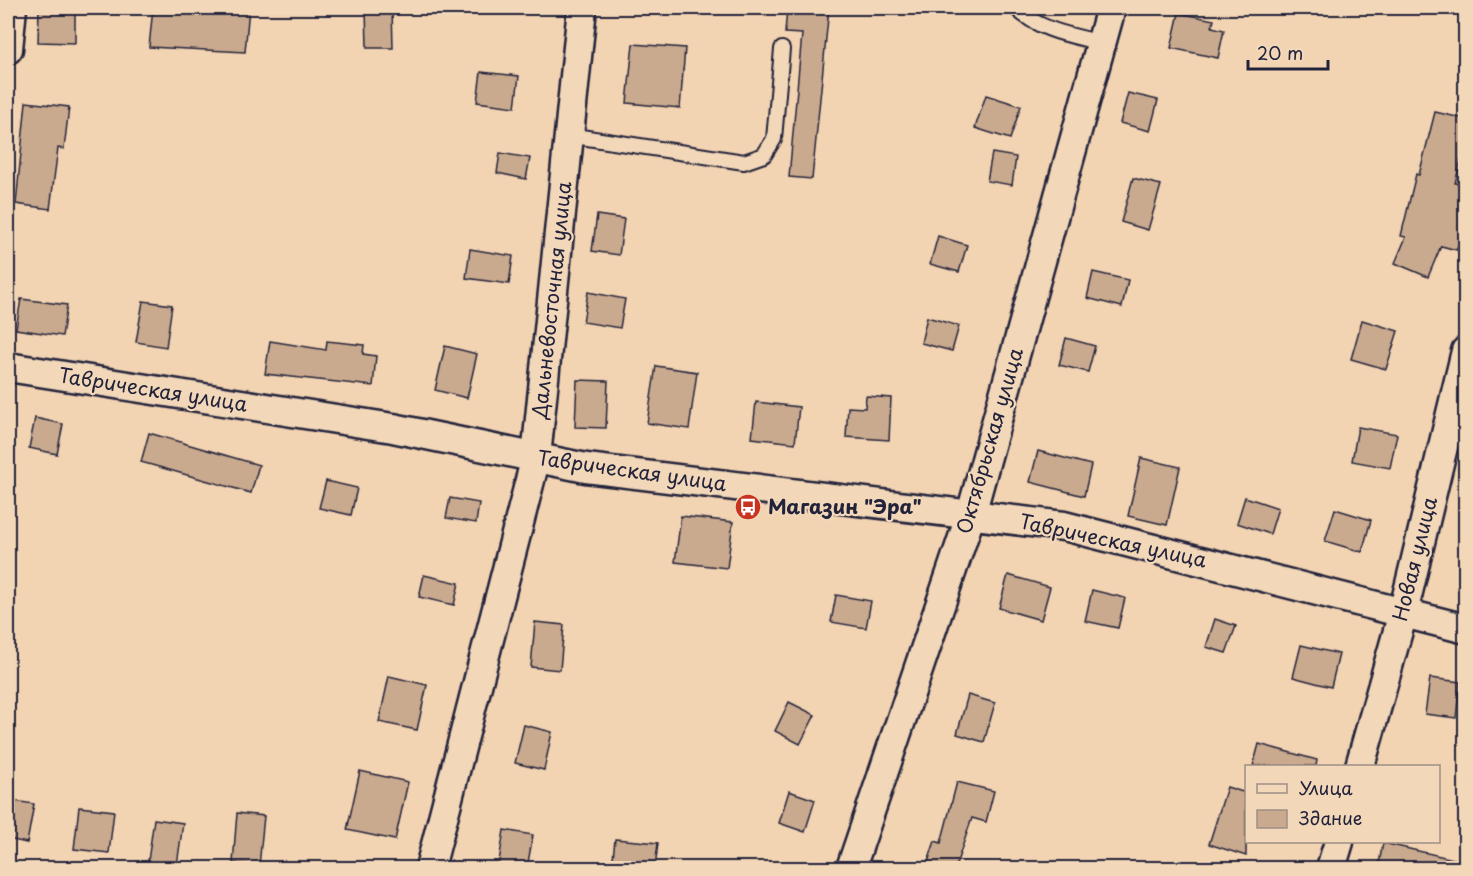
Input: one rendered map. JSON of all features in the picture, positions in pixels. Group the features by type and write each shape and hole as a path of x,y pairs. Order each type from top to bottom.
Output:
{"street":[{"path":"8,49 12,8"},
{"name":"Дальневосточная улица","path":"430,868 536,457 582,8"},
{"name":"Октябрьская улица","path":"851,868 970,514 1111,8"},
{"name":"Новая улица","path":"1360,765 1403,613 1466,351"},
{"name":"Таврическая улица","path":"8,367 393,428 586,468 1045,523 1113,537 1466,629"},
{"path":"1331,868 1339,843"}],"lane":[{"path":"1016,8 1027,18 1051,31 1102,43"},
{"path":"568,135 744,162 764,155 774,139 782,49"}],"building":[{"path":"39,8 75,8 75,43 38,42"},
{"path":"153,8 249,8 245,52 149,47"},
{"path":"366,8 392,8 393,48 367,48"},
{"path":"787,8 829,8 812,179 789,177 802,34 785,33"},
{"path":"1179,13 1214,20 1212,27 1224,30 1218,58 1171,48"},
{"path":"633,44 685,48 680,108 627,103"},
{"path":"481,72 519,76 515,107 477,102"},
{"path":"1128,93 1158,100 1150,131 1120,123"},
{"path":"986,95 1021,106 1010,139 975,128"},
{"path":"26,102 69,107 64,149 58,148 50,209 16,204"},
{"path":"1435,112 1466,119 1466,142 1455,183 1466,186 1466,215 1457,250 1441,246 1428,277 1395,263 1406,237 1401,236 1416,174 1419,175"},
{"path":"500,153 530,158 526,179 497,173"},
{"path":"992,153 1016,157 1012,185 987,181"},
{"path":"1133,178 1161,185 1148,230 1121,222"},
{"path":"597,215 624,219 619,255 592,251"},
{"path":"938,236 967,245 959,272 930,264"},
{"path":"470,249 513,256 509,284 466,278"},
{"path":"1093,272 1128,280 1122,307 1087,298"},
{"path":"588,292 625,299 620,328 583,322"},
{"path":"21,299 67,305 62,336 16,329"},
{"path":"143,301 172,305 166,347 136,342"},
{"path":"927,317 959,326 952,351 921,343"},
{"path":"1362,320 1398,331 1386,369 1351,359"},
{"path":"1066,338 1095,346 1088,372 1059,365"},
{"path":"270,341 326,350 327,341 364,345 363,354 376,356 373,386 265,374"},
{"path":"445,346 477,354 467,398 435,390"},
{"path":"656,366 697,372 689,429 647,423"},
{"path":"577,380 608,381 606,428 575,427"},
{"path":"866,396 891,398 889,440 846,437 848,407 865,408"},
{"path":"756,402 799,407 795,443 752,438"},
{"path":"35,418 63,424 57,454 29,448"},
{"path":"1358,427 1397,434 1390,468 1352,461"},
{"path":"149,433 259,465 251,493 141,462"},
{"path":"1038,451 1091,465 1084,496 1030,482"},
{"path":"1141,458 1180,467 1167,525 1128,516"},
{"path":"326,481 357,488 351,515 319,508"},
{"path":"1245,497 1278,508 1270,534 1237,523"},
{"path":"450,498 479,503 476,523 446,518"},
{"path":"1335,509 1371,520 1362,552 1325,541"},
{"path":"681,516 733,522 727,568 675,562"},
{"path":"424,575 459,583 454,605 419,597"},
{"path":"1008,575 1050,587 1041,620 999,608"},
{"path":"1092,590 1125,598 1118,628 1085,621"},
{"path":"836,595 871,601 866,628 831,622"},
{"path":"1215,619 1236,626 1226,653 1206,647"},
{"path":"535,622 564,625 560,670 531,667"},
{"path":"1301,645 1339,654 1331,687 1293,677"},
{"path":"389,676 427,685 417,730 379,722"},
{"path":"1430,678 1460,682 1456,718 1425,714"},
{"path":"968,695 995,703 984,742 957,734"},
{"path":"789,702 815,715 800,744 775,731"},
{"path":"524,725 552,732 544,770 515,763"},
{"path":"1259,744 1317,760 1316,765 1253,765"},
{"path":"360,771 408,782 395,840 347,830"},
{"path":"957,782 994,791 986,822 972,818 955,868 926,868 935,841 941,843"},
{"path":"1227,787 1245,793 1246,856 1209,844"},
{"path":"789,791 815,800 805,832 779,823"},
{"path":"8,800 34,804 27,843 8,839"},
{"path":"79,807 114,811 109,853 74,849"},
{"path":"237,813 264,816 259,866 233,863"},
{"path":"154,819 183,823 177,865 148,861"},
{"path":"504,830 533,835 527,868 498,868"},
{"path":"615,839 658,843 655,868 612,868"},
{"path":"1383,843 1458,860 1457,868 1378,868"}],"place":[{"name":"Магазин \"Эра\"","path":"748,507"}]}
